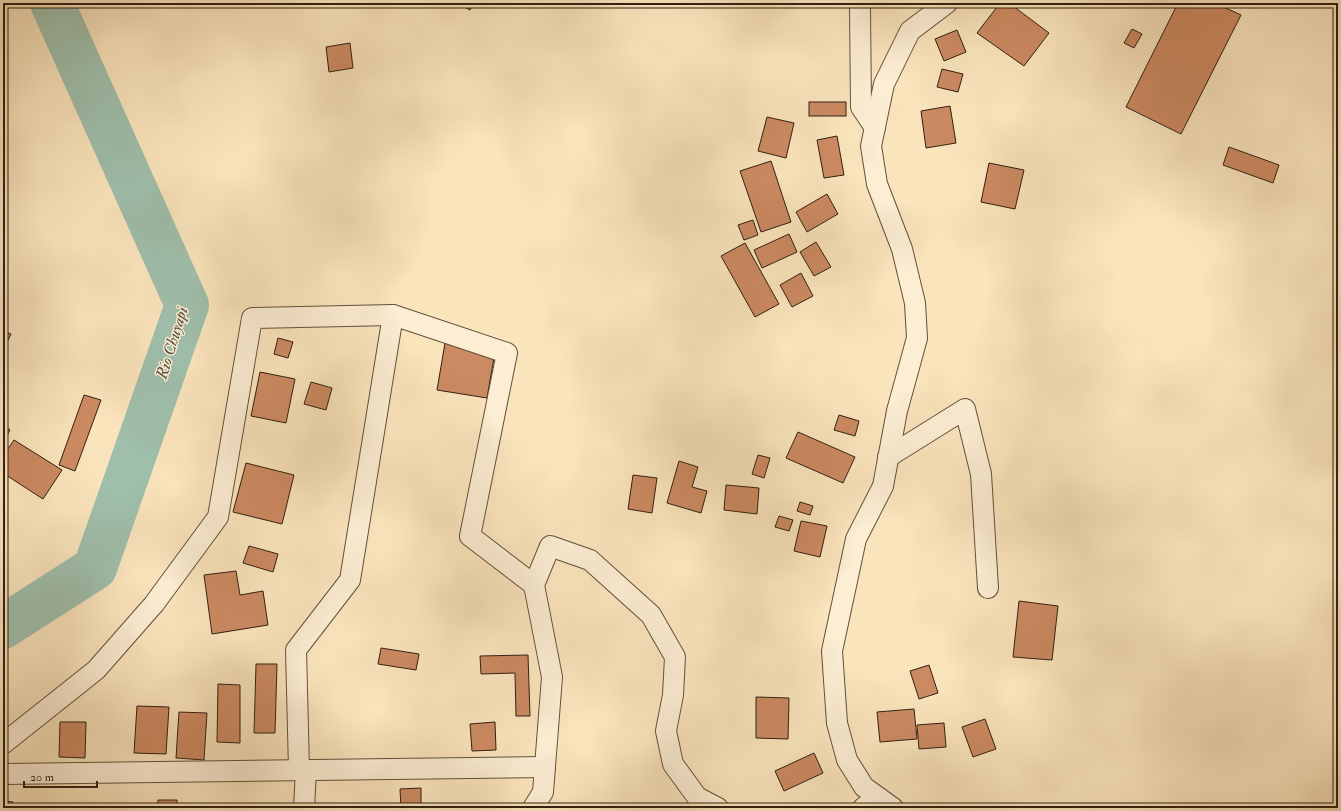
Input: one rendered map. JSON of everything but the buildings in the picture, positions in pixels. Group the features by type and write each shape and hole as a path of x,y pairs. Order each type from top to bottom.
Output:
{"street":[{"path":"861,3 861,106 875,128"},
{"path":"878,805 864,787 847,760 837,723 832,651 856,539 883,486 897,411 917,338 915,303 902,249 877,184 871,146 884,84 910,31 947,3"},
{"path":"3,744 96,670 154,604 218,517 252,318 393,315 507,353 470,536 534,585"},
{"path":"304,808 296,650 350,580 393,315"},
{"path":"888,457 965,409 982,474 988,588"},
{"path":"533,808 543,792 552,677 534,585 550,546 590,560 651,616 675,657 673,695 666,730 673,764 697,797 718,808"},
{"path":"3,774 545,767"},
{"path":"545,767 551,808"}],"waterway":[{"name":"Rio Chuyapi","path":"3,627 95,568 187,305 52,3"}]}
